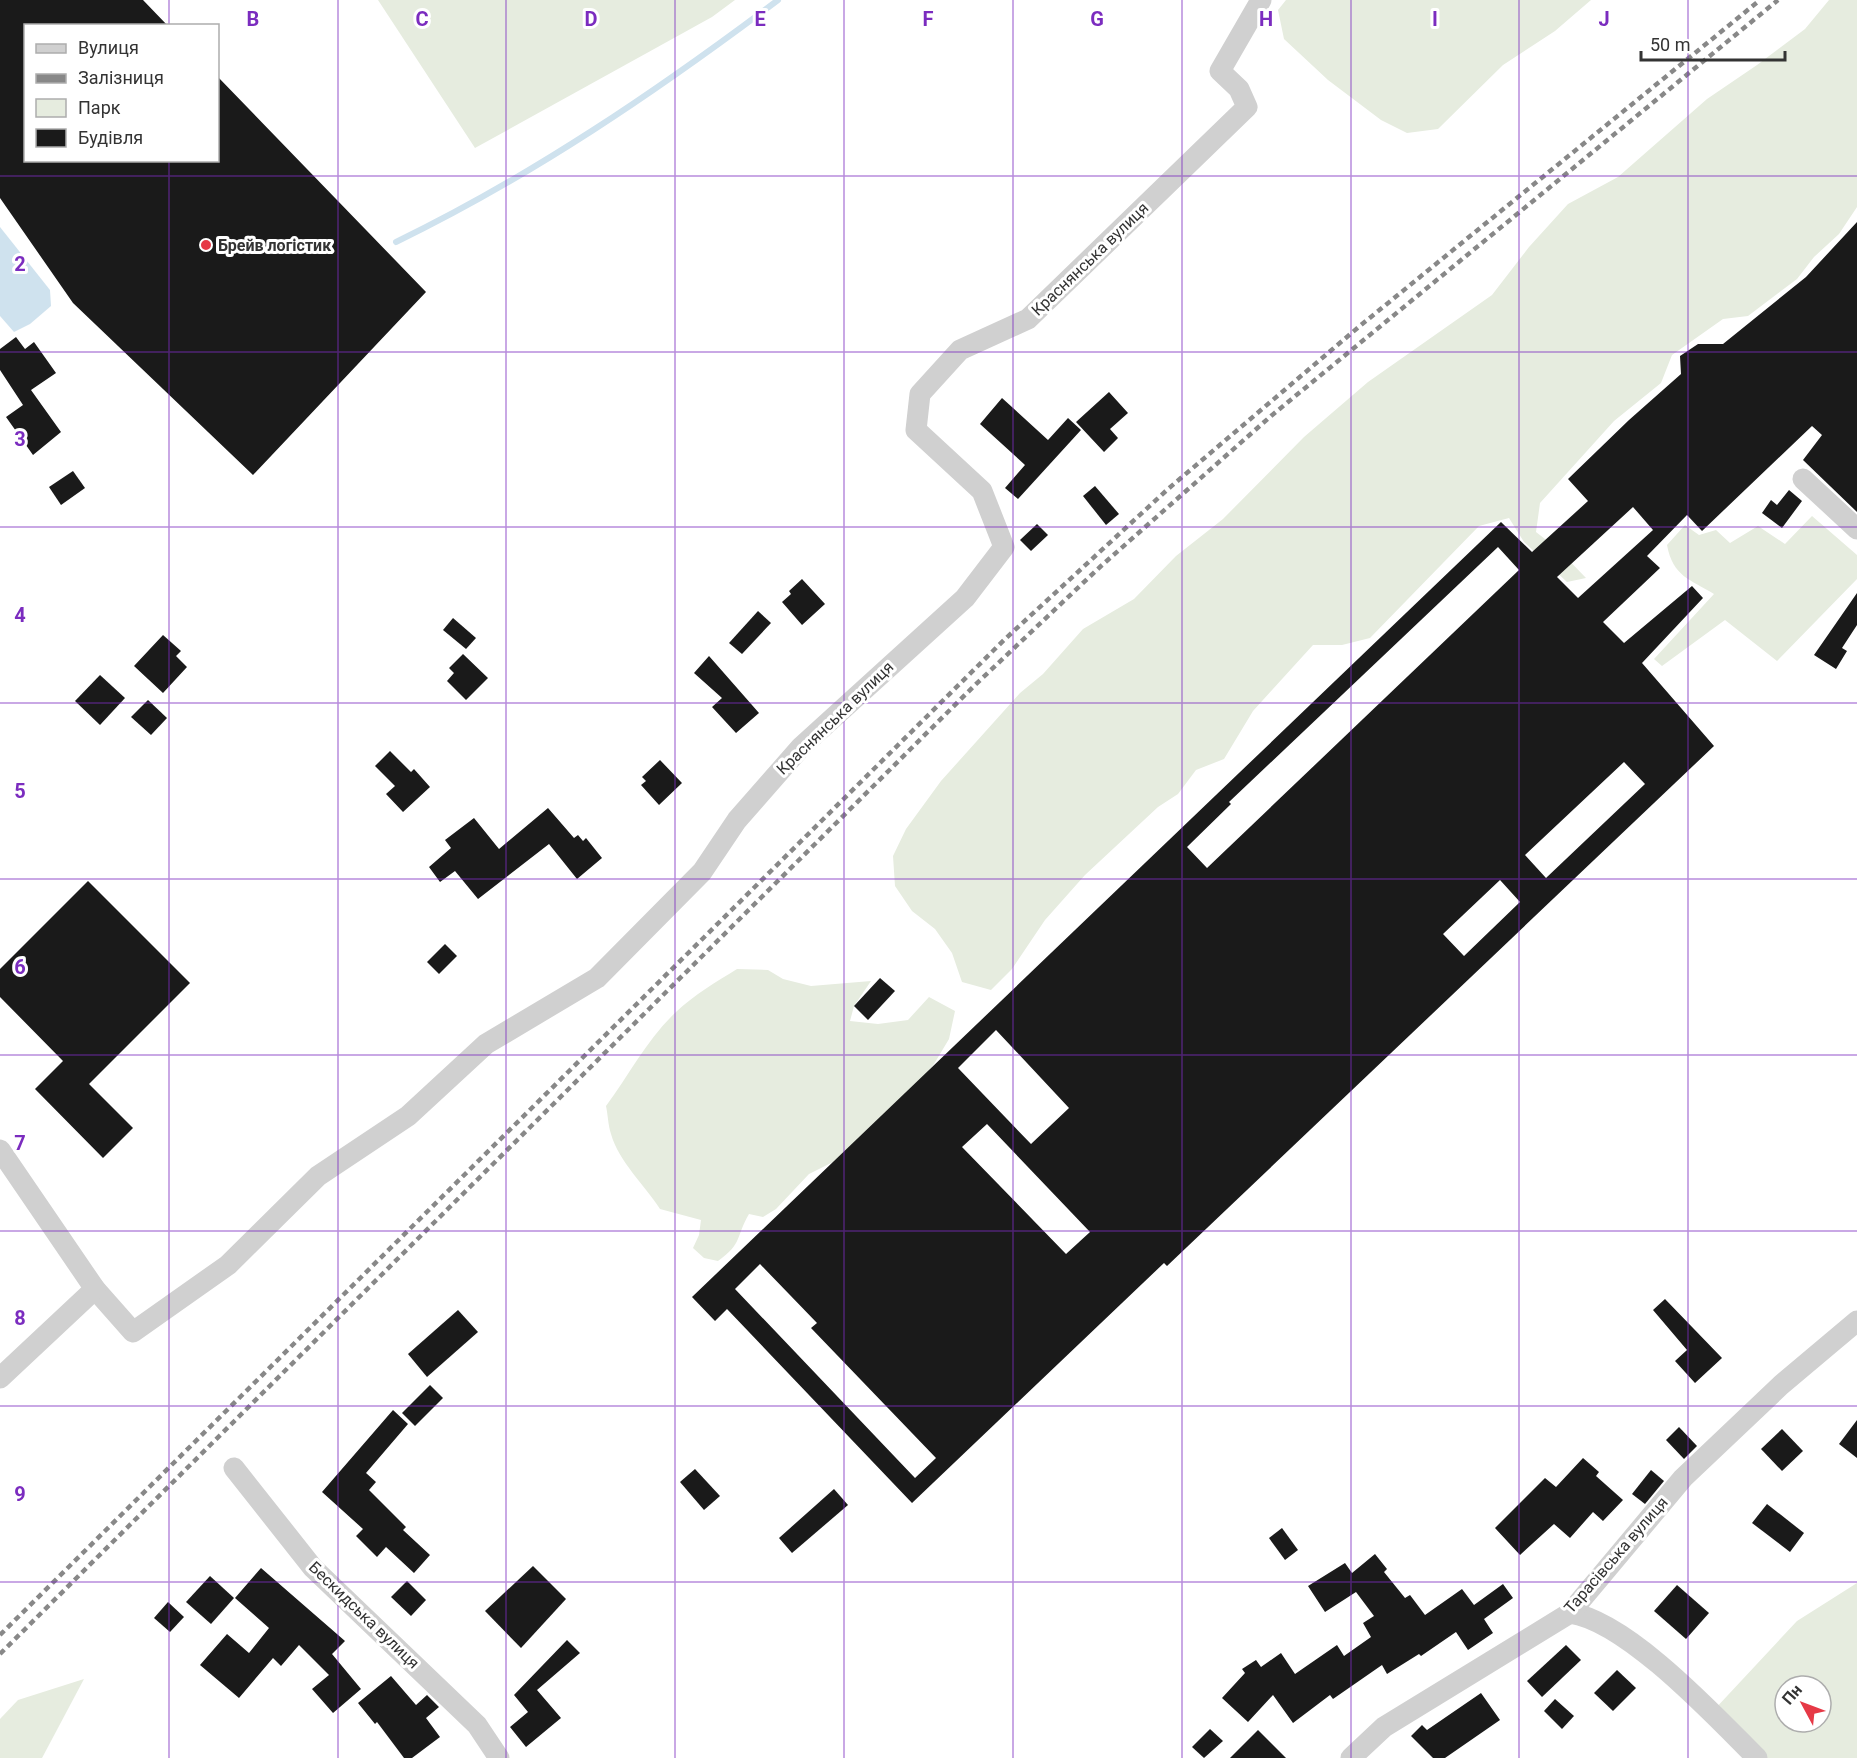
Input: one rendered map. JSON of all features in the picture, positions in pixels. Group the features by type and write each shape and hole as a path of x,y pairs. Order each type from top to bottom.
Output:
{"street":[{"name":"Краснянська вулиця","path":"95,1289 133,1332 228,1266 318,1176 408,1116 486,1044 597,978 702,872 737,820 801,747 965,598 1004,547 982,492 916,430 920,394 960,350 1028,319 1247,107 1239,89 1220,71 1261,0"},
{"path":"1803,479 1857,529"},
{"path":"0,1150 95,1289 0,1378"},
{"name":"Тарасівська вулиця","path":"1351,1758 1384,1727 1570,1612 1683,1478 1781,1384 1857,1321"},
{"name":"Бескидська вулиця","path":"234,1467 312,1568 477,1725 499,1758"},
{"path":"1570,1612 1600,1621 1657,1664 1689,1690 1757,1758"}],"green space":[{"path":"378,0 735,0 712,17 475,148"},
{"path":"1286,0 1591,0 1555,31 1503,65 1438,129 1407,133 1381,120 1328,80 1284,39 1278,10"},
{"path":"1829,0 1857,0 1857,207 1839,234 1814,257 1797,279 1748,316 1723,319 1672,355 1661,383 1614,421 1540,503 1536,532 1559,550 1586,578 1567,582 1524,542 1509,518 1479,526 1370,638 1342,645 1313,645 1253,711 1224,759 1196,770 1178,794 1158,807 1085,875 1045,920 1012,969 991,990 962,982 952,953 935,929 912,911 895,886 893,856 906,829 941,781 1020,693 1043,674 1083,629 1134,599 1176,556 1223,519 1304,437 1368,382 1492,295 1529,247 1568,204 1618,177 1707,99 1805,29"},
{"path":"1812,516 1857,555 1857,579 1777,661 1725,620 1662,666 1654,659 1714,594 1684,576 1673,564 1667,545 1685,525 1699,535 1716,530 1730,543 1758,526 1785,544"},
{"path":"737,969 768,970 783,979 811,986 871,981 854,1006 850,1021 878,1024 908,1020 929,997 955,1011 949,1039 934,1064 916,1086 835,1161 809,1174 776,1209 763,1217 749,1214 735,1245 718,1261 704,1258 693,1248 699,1235 701,1220 660,1209 626,1163 611,1134 606,1106 666,1022 690,1000"},
{"path":"1857,1583 1857,1758 1762,1758 1714,1710 1797,1621"},
{"path":"84,1679 42,1758 0,1758 0,1719 18,1700"}],"water":[{"path":"0,227 50,290 51,306 30,324 14,332 0,316"}],"building":[{"name":"Брейв логістик","path":"0,0 143,0 166,24 24,24 24,162 219,162 219,78 426,292 253,475 73,303 0,198"},
{"path":"1857,222 1857,512 1803,460 1822,435 1812,426 1702,531 1687,515 1647,556 1660,568 1603,622 1624,643 1692,586 1703,598 1642,663 1714,746 1167,1266 1164,1263 912,1503 727,1309 715,1321 692,1297 1501,522 1532,552 1588,501 1568,479 1681,374 1680,356 1698,344 1723,344 1806,277","holes":["1633,507 1653,530 1578,598 1557,577","1498,547 1519,570 1207,868 1187,847 1231,804 1229,802","1624,762 1645,784 1546,878 1525,855","1500,880 1520,902 1464,956 1443,934","996,1030 1069,1108 1031,1144 958,1068","987,1124 1090,1232 1066,1254 962,1147","760,1264 817,1323 811,1328 936,1458 915,1478 735,1289"]},
{"path":"16,337 25,349 34,342 56,373 31,390 61,432 33,455 6,417 23,405 0,370 0,349"},
{"path":"1109,392 1128,413 1110,429 1118,438 1104,452 1076,422"},
{"path":"1002,398 1048,440 1068,418 1081,430 1018,499 1005,488 1025,465 980,424"},
{"path":"73,471 85,488 61,505 49,487"},
{"path":"1095,486 1119,514 1106,525 1083,496"},
{"path":"1789,490 1802,501 1782,528 1762,513 1771,500 1777,505"},
{"path":"1037,524 1048,535 1031,551 1020,540"},
{"path":"802,579 825,604 802,625 782,602 791,594 789,591"},
{"path":"1857,593 1857,625 1842,648 1847,651 1836,669 1814,655"},
{"path":"758,611 771,623 742,654 729,643"},
{"path":"453,618 476,638 466,649 443,630"},
{"path":"163,635 181,651 176,656 187,667 163,693 134,666"},
{"path":"463,654 488,678 466,700 447,681 454,673 449,668"},
{"path":"709,656 759,713 736,733 712,707 722,698 694,673"},
{"path":"100,675 125,698 100,725 75,701"},
{"path":"148,700 167,718 151,735 131,717"},
{"path":"390,751 411,772 414,769 430,787 403,812 386,794 395,786 375,766"},
{"path":"660,760 682,783 659,805 641,785 646,781 642,777"},
{"path":"548,808 574,838 578,835 583,841 586,838 602,858 577,879 549,844 478,899 455,871 440,882 429,867 451,848 445,840 474,818 499,849"},
{"path":"88,881 190,983 89,1084 133,1128 103,1158 35,1089 63,1061 0,997 0,969"},
{"path":"445,944 457,956 439,974 427,962"},
{"path":"880,978 895,991 868,1020 854,1006"},
{"path":"1665,1299 1722,1358 1695,1383 1675,1361 1687,1350 1653,1310"},
{"path":"458,1310 478,1332 427,1377 408,1354"},
{"path":"430,1385 443,1398 415,1426 402,1413"},
{"path":"393,1410 408,1424 366,1473 376,1482 369,1490 406,1527 403,1530 430,1555 414,1573 386,1547 377,1557 356,1536 363,1529 322,1492"},
{"path":"1857,1420 1857,1458 1839,1444"},
{"path":"1679,1427 1697,1446 1684,1459 1666,1440"},
{"path":"1782,1429 1803,1451 1782,1471 1761,1449"},
{"path":"1583,1458 1599,1472 1596,1476 1623,1500 1603,1521 1593,1512 1570,1538 1554,1524 1520,1555 1495,1528 1545,1478 1556,1487"},
{"path":"695,1469 720,1496 704,1510 680,1482"},
{"path":"1651,1470 1664,1481 1645,1504 1632,1494"},
{"path":"834,1489 848,1505 792,1553 779,1538"},
{"path":"1767,1504 1804,1533 1790,1552 1752,1523"},
{"path":"1282,1528 1298,1550 1285,1560 1269,1538"},
{"path":"1375,1554 1387,1569 1384,1572 1405,1598 1410,1595 1425,1615 1462,1589 1474,1605 1503,1584 1513,1598 1484,1619 1493,1633 1468,1650 1456,1632 1421,1656 1419,1654 1387,1674 1382,1665 1333,1699 1330,1695 1293,1723 1273,1695 1248,1722 1222,1698 1245,1673 1242,1669 1256,1660 1261,1667 1281,1653 1295,1674 1337,1645 1344,1656 1371,1637 1363,1623 1374,1616 1356,1592 1325,1612 1308,1586 1345,1563 1352,1573"},
{"path":"533,1566 566,1599 521,1648 485,1611"},
{"path":"261,1568 345,1641 332,1654 361,1689 333,1713 312,1689 329,1675 299,1645 281,1666 273,1658 239,1698 200,1665 227,1634 249,1653 269,1628 235,1598"},
{"path":"210,1576 234,1598 211,1624 186,1602"},
{"path":"407,1581 426,1600 411,1616 391,1597"},
{"path":"1677,1585 1709,1613 1686,1639 1654,1611"},
{"path":"168,1602 184,1617 170,1632 154,1618"},
{"path":"567,1640 580,1653 537,1690 561,1718 526,1747 510,1727 528,1712 514,1695"},
{"path":"1566,1645 1581,1660 1542,1697 1527,1681"},
{"path":"1617,1670 1636,1688 1613,1711 1594,1693"},
{"path":"391,1676 416,1705 427,1695 439,1707 426,1718 440,1737 412,1758 404,1758 377,1722 375,1724 358,1703"},
{"path":"1481,1693 1500,1720 1445,1758 1433,1758 1411,1736 1422,1725 1427,1730"},
{"path":"1555,1699 1574,1716 1562,1729 1544,1711"},
{"path":"1210,1729 1223,1741 1204,1758 1192,1747"},
{"path":"1258,1730 1286,1758 1230,1758"}],"waterway":[{"path":"396,242 496,189 593,130 686,67 778,0"}],"railway":[{"path":"0,1635 1004,640 1168,489 1361,325 1760,0"},
{"path":"0,1654 975,685 1101,566 1271,416 1778,0"}],"place":[{"name":"Брейв логістик","path":"206,245"}]}
